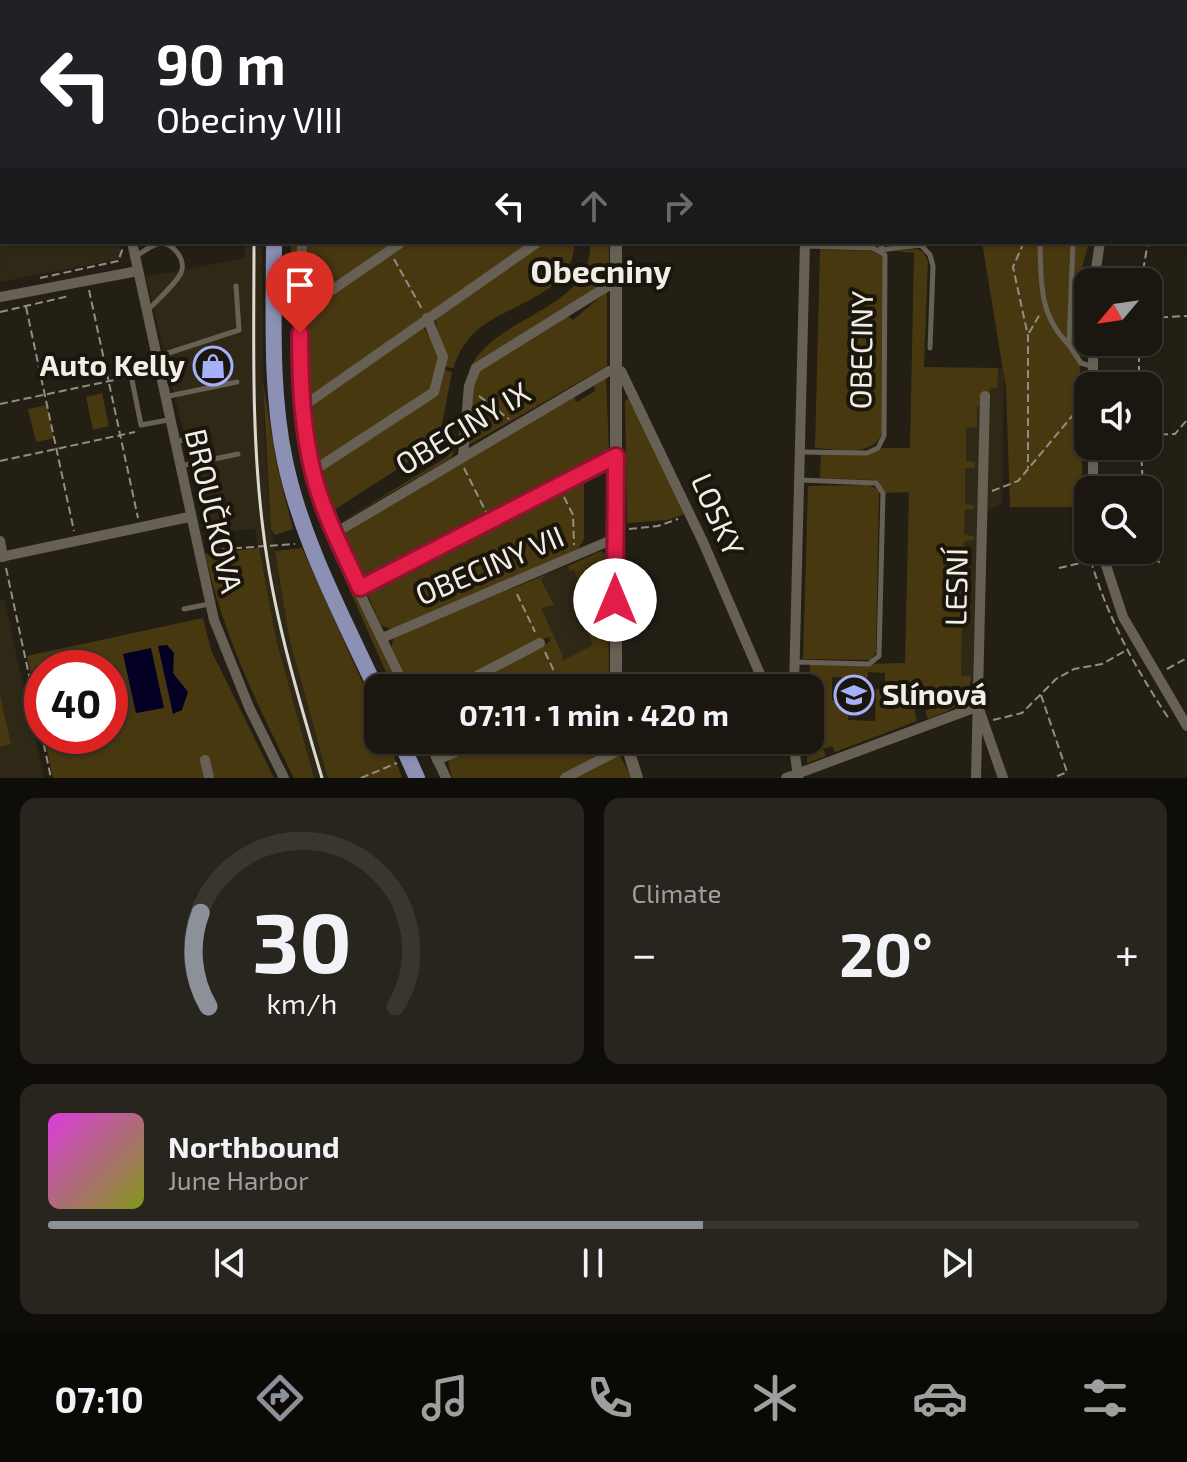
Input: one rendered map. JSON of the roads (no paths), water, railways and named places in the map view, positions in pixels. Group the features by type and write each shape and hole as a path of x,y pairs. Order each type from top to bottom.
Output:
{"main road":[{"path":"274,244 280,428 290,481 310,540 370,674"},
{"path":"406,754 417,778"}],"street":[{"name":"BROUČKOVA","path":"132,244 147,312 152,361 163,397 209,604 238,682 284,778"},
{"path":"302,244 302,407 313,471 335,533 399,674"},
{"path":"300,312 399,244"},
{"path":"302,407 535,244"},
{"path":"614,674 619,534 616,244"},
{"name":"OBECINY","path":"795,674 806,244"},
{"path":"1096,268 1100,244"},
{"path":"0,297 22,290 138,271"},
{"path":"463,456 472,374 481,365 616,281"},
{"path":"313,471 434,392 443,357 427,318"},
{"path":"1093,356 1093,372"},
{"name":"OBECINY IX","path":"335,533 616,369"},
{"name":"LOSKY","path":"616,369 625,374 760,674"},
{"name":"LESNÍ","path":"976,778 985,396"},
{"path":"360,588 616,456"},
{"path":"0,541 2,557 189,517"},
{"name":"OBECINY VII","path":"382,638 619,534"},
{"path":"1107,564 1123,617 1187,726"},
{"path":"481,674 540,643"},
{"path":"786,778 979,706 1003,778"},
{"path":"434,754 446,778"},
{"path":"437,760 451,754"},
{"path":"565,778 607,754"},
{"path":"629,754 637,778"},
{"path":"794,754 798,776"},
{"path":"205,760 209,778"}],"lane":[{"path":"135,257 155,244"},
{"path":"147,312 182,268 172,247 161,244"},
{"name":"OBECINY","path":"801,452 867,453 882,444 887,262 880,250 806,244"},
{"path":"882,244 880,250 921,245 930,255 933,266 930,348"},
{"path":"1040,244 1044,306 1053,328 1081,363 1093,367"},
{"path":"1069,345 1073,244"},
{"path":"152,361 239,330 236,286"},
{"path":"132,380 141,425 168,420"},
{"path":"163,397 237,382"},
{"path":"173,442 207,435"},
{"path":"179,466 238,454"},
{"path":"795,662 869,664 879,656 880,487 876,483 800,480"},
{"path":"184,609 209,604"}],"water":[{"path":"167,645 174,653 173,673 188,692 182,710 173,714 158,646"},
{"path":"151,648 164,708 136,713 128,677 128,653"}],"railway":[{"path":"254,244 255,421 267,561 295,686 322,778"}],"place":[{"name":"Auto Kelly","path":"213,366"},
{"name":"Slínová","path":"854,695"}],"district":[{"name":"Obecniny","path":"601,272"}]}
